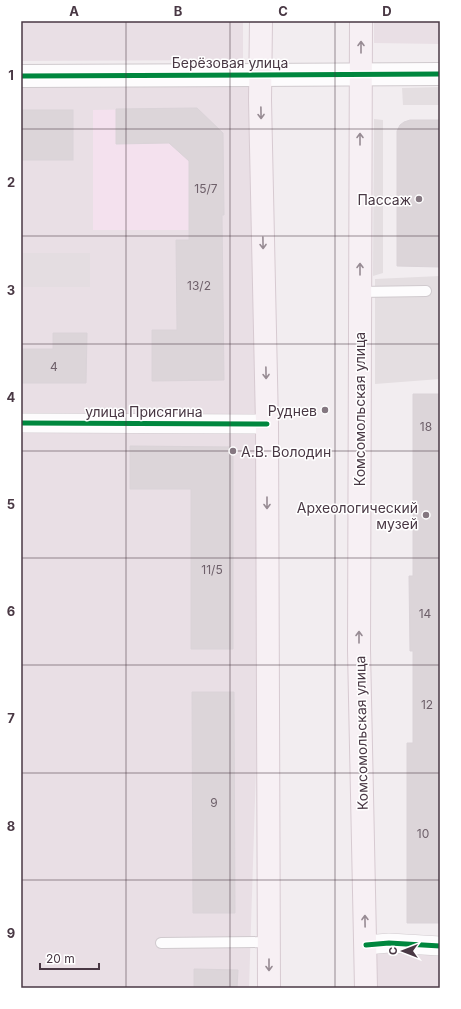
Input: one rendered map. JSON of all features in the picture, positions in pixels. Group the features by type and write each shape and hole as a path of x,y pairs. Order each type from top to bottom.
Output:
{"main road":[{"path":"261,21 267,424 269,988"},
{"name":"Комсомольская улица","path":"361,21 359,650 366,988"}],"street":[{"name":"Берёзовая улица","path":"21,76 440,74"},
{"name":"улица Присягина","path":"21,423 267,424"},
{"path":"366,945 389,943 440,946"}],"lane":[{"path":"360,292 426,291"},
{"path":"161,942 269,942"}],"shaded area":[{"path":"21,21 243,21 243,60 21,61"},
{"path":"374,21 440,21 440,44 374,43"},
{"path":"261,74 267,424 249,988 21,988 21,76"},
{"path":"440,87 440,105 403,105 402,88"},
{"path":"197,108 223,133 224,215 208,215 208,230 93,230 93,110"},
{"path":"374,119 383,120 383,273 373,276"},
{"path":"21,253 90,253 90,287 21,287"},
{"path":"440,276 440,379 375,384 375,279"},
{"path":"440,945 440,988 373,988 373,950"}],"building":[{"path":"197,108 223,133 224,215 222,215 224,380 152,381 152,330 177,330 176,240 189,240 189,161 169,143 116,144 116,109"},
{"path":"22,110 73,110 73,160 22,160"},
{"name":"Пассаж","path":"410,120 440,120 440,267 397,266 397,131 400,125"},
{"path":"53,333 87,333 86,383 21,383 21,349 53,349"},
{"path":"413,394 440,394 440,923 407,923 407,743 413,743 413,651 410,651 409,576 413,576"},
{"path":"130,446 233,447 233,649 191,649 191,489 130,489"},
{"path":"192,692 234,692 235,913 193,913"},
{"path":"194,969 238,970 237,988 194,988"}],"cycle path":[{"path":"21,76 440,74"},
{"path":"21,423 267,424"},
{"path":"366,945 389,943 440,946"}],"place":[{"name":"Пассаж","path":"419,199"},
{"name":"Руднев","path":"325,410"},
{"name":"А.В. Володин","path":"233,451"},
{"name":"Археологический музей","path":"426,515"}]}
